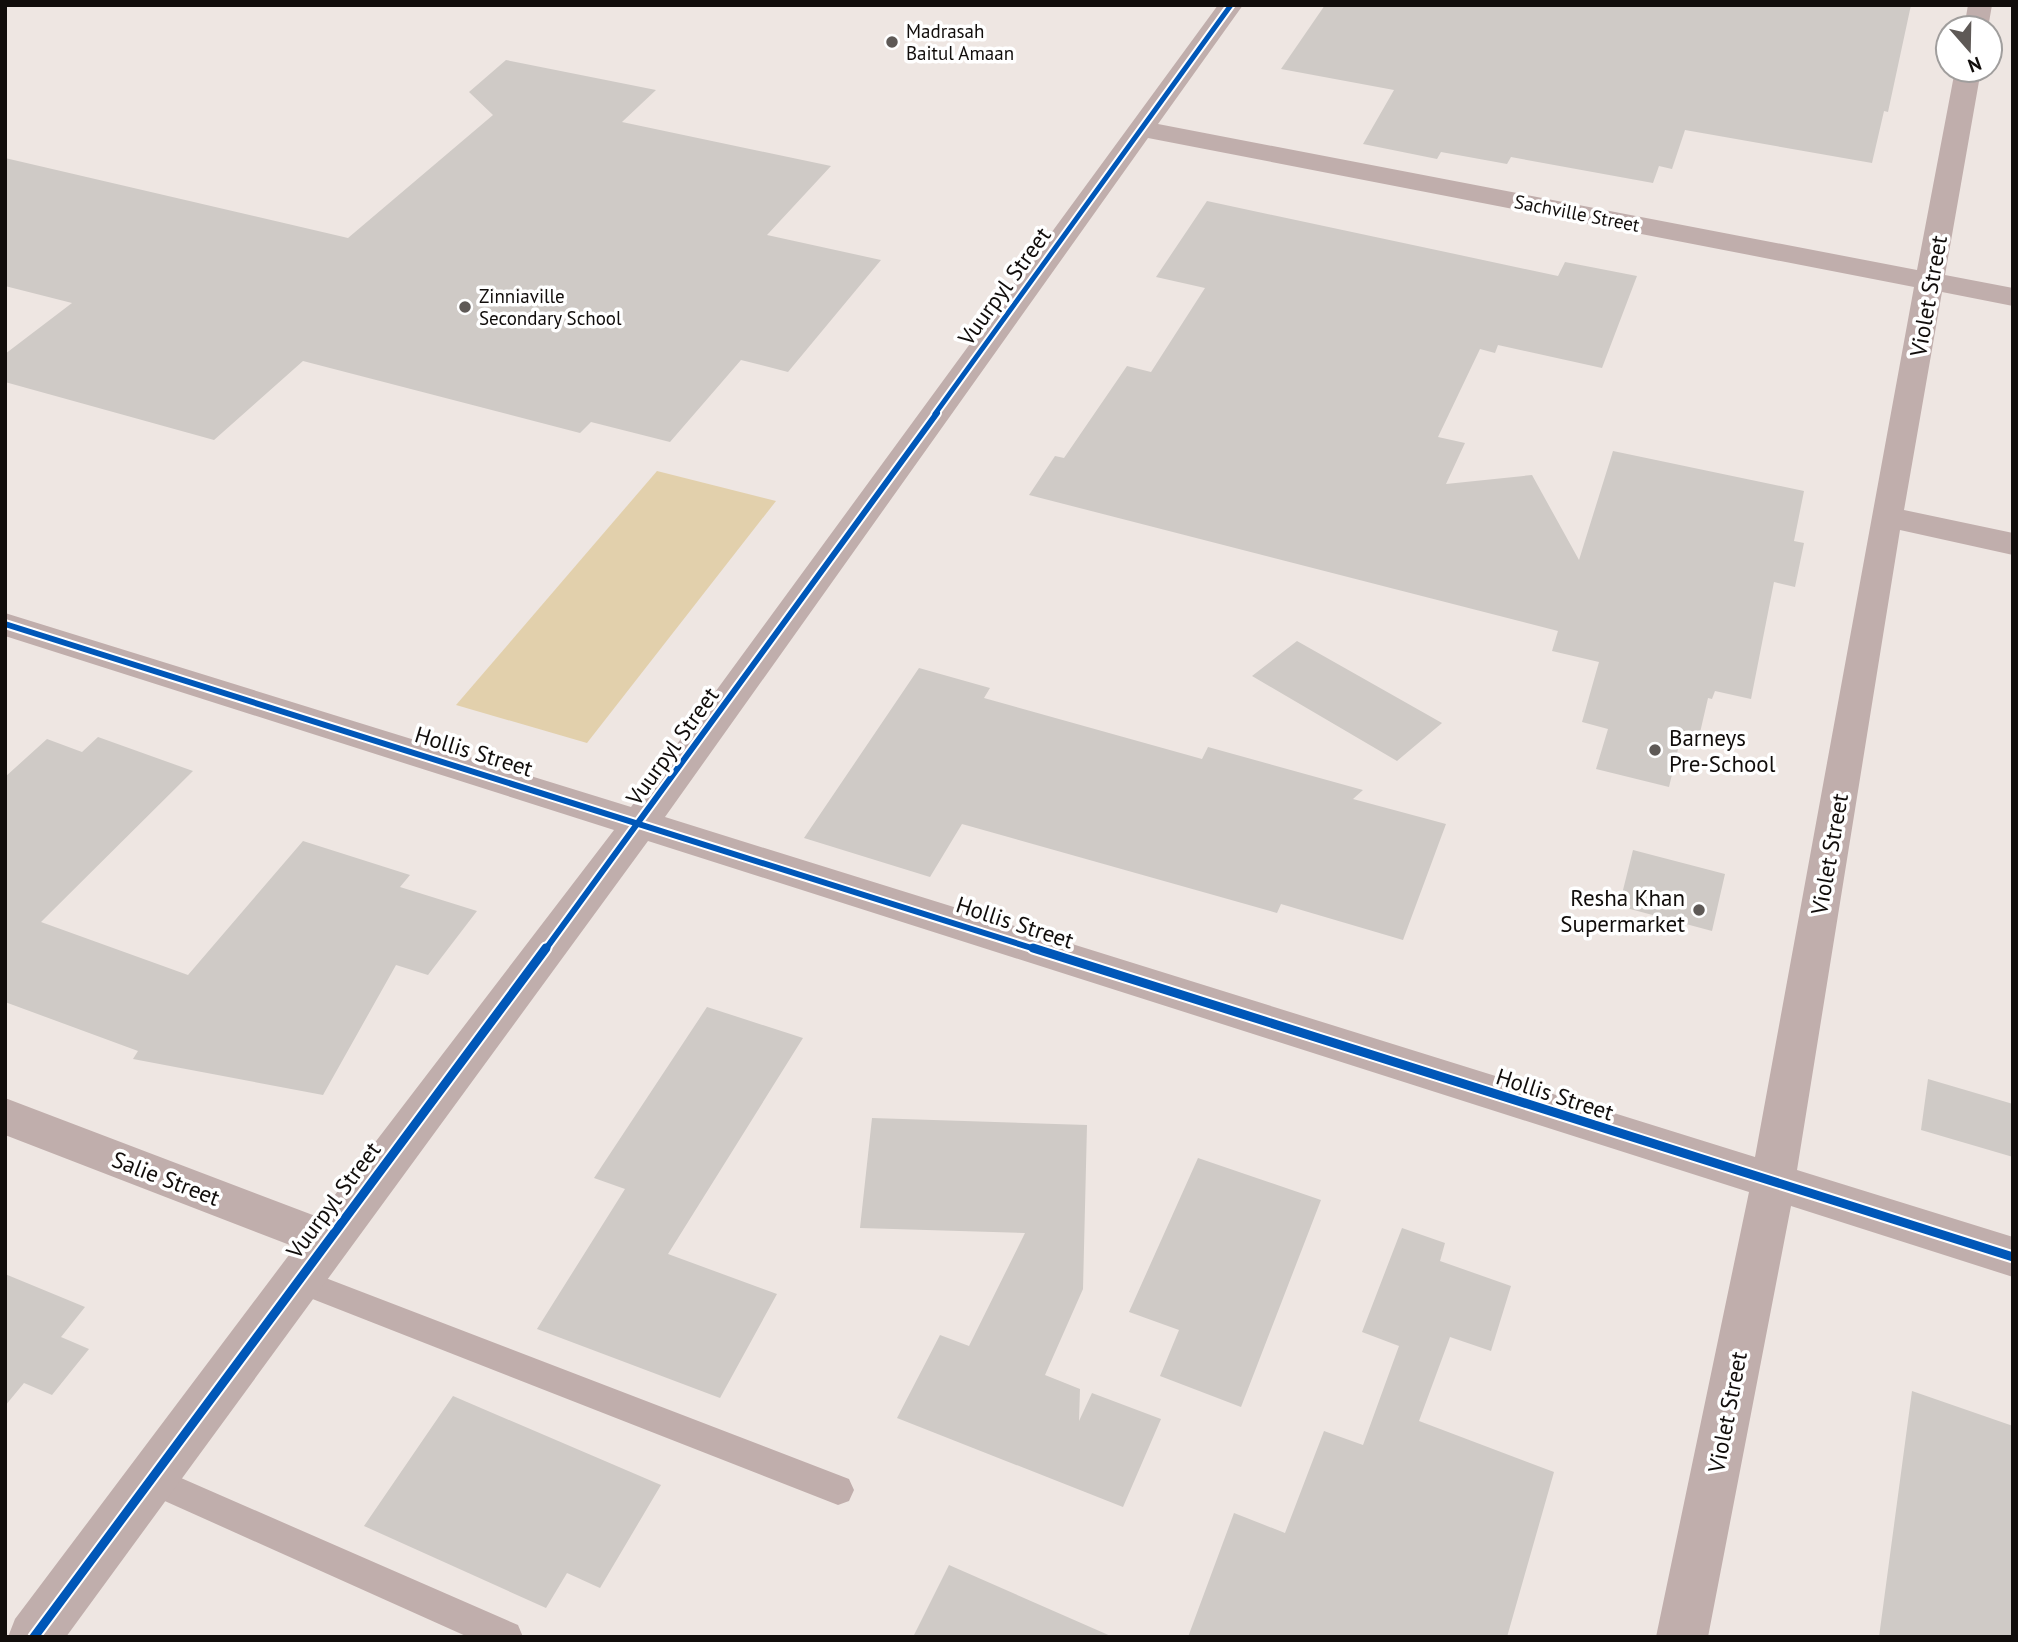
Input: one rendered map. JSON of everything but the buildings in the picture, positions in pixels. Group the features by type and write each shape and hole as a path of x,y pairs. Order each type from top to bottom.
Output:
{"street":[{"name":"Vuurpyl Street","path":"34,1637 297,1280 641,822 1231,5"},
{"name":"Violet Street","path":"1682,1637 1773,1183 1886,516 1966,84"},
{"name":"Sachville Street","path":"1141,129 2013,297"},
{"path":"1886,516 2013,544"},
{"name":"Hollis Street","path":"5,624 641,822 1773,1183 2013,1256"},
{"name":"Salie Street","path":"5,1116 327,1240"}],"lane":[{"path":"297,1280 838,1490"},
{"path":"149,1479 506,1637"}],"shaded area":[{"path":"657,471 776,501 587,743 456,705"}],"cycle path":[{"path":"34,1637 297,1280 641,822 1231,5"},
{"path":"5,624 2013,1257"}],"place":[{"name":"Madrasah Baitul Amaan","path":"892,42"},
{"name":"Zinniaville Secondary School","path":"465,307"},
{"name":"Barneys Pre-School","path":"1655,750"},
{"name":"Resha Khan Supermarket","path":"1699,910"}]}
